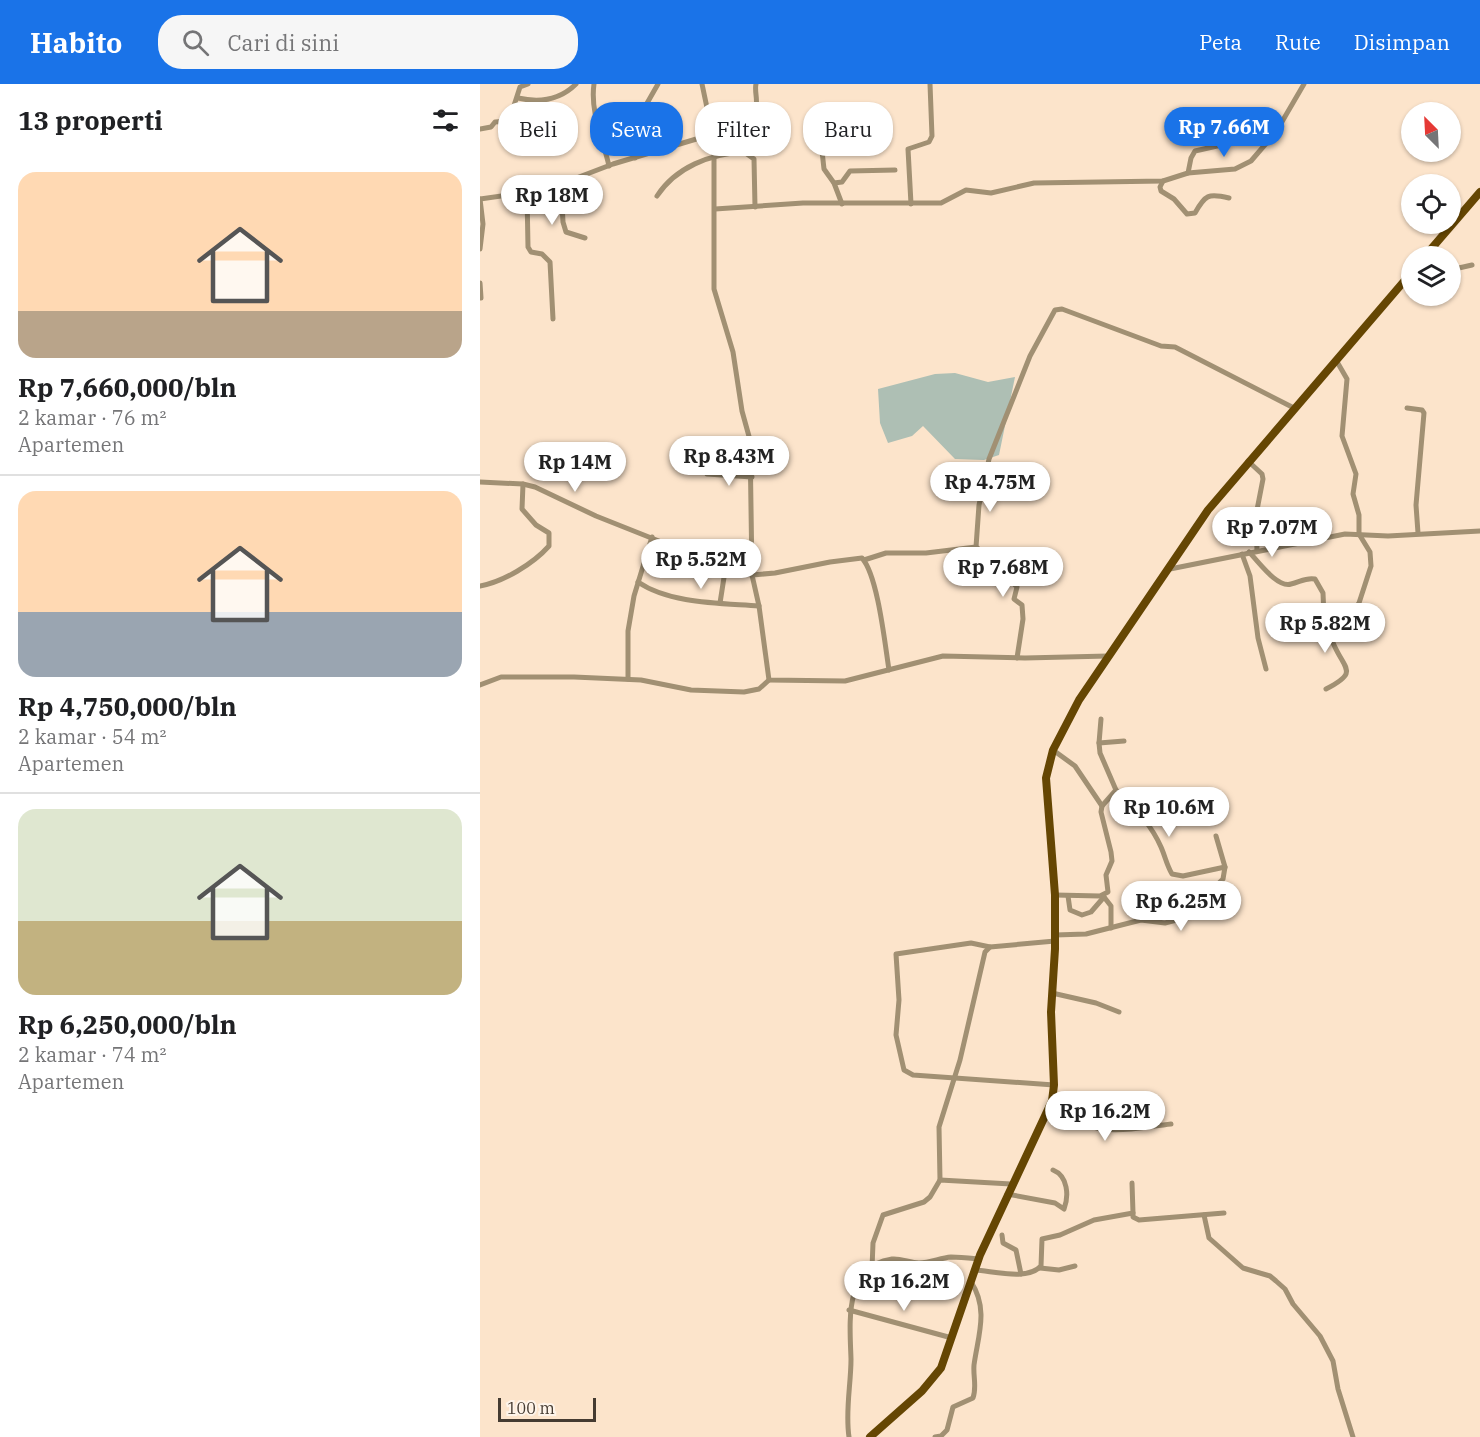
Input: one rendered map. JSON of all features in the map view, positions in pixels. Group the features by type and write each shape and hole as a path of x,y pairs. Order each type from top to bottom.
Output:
{"main road":[{"path":"1434,246 1480,192"},
{"path":"870,1437 910,1402 935,1375 945,1359 979,1259 1011,1184 1042,1126 1052,1101 1055,895 1046,778 1053,750 1079,700 1208,510 1401,285"}],"street":[{"path":"480,129 491,127 495,122 509,120 520,87 528,84"},
{"path":"518,98 534,102 548,99 560,96 576,84"},
{"path":"594,84 596,127 604,140 609,166"},
{"path":"635,158 638,119 658,84"},
{"path":"702,84 706,102"},
{"path":"756,84 756,102"},
{"path":"911,204 908,149 929,142 932,136 930,84"},
{"path":"715,209 803,203 947,202 966,190 991,192 1034,183 1163,181 1188,173 1235,169 1251,160 1276,132 1304,84"},
{"path":"1188,173 1195,150 1226,144 1238,138"},
{"path":"480,249 483,224 480,199 527,194 561,185 609,166 695,140"},
{"path":"657,196 677,173 713,156"},
{"path":"715,156 714,289 737,370 742,411 749,434 752,477 752,575 759,606 769,680"},
{"path":"752,156 756,181 755,207"},
{"path":"823,156 824,169 834,183 842,204"},
{"path":"834,183 842,182 850,171 895,170"},
{"path":"1163,181 1161,191 1174,199 1187,214 1195,213 1204,198 1215,196 1229,198"},
{"path":"561,185 564,228 566,232 585,238"},
{"path":"527,194 528,247 531,252 542,254 550,262 553,319"},
{"path":"1461,268 1472,265"},
{"path":"480,283 481,298"},
{"path":"976,547 979,505 989,459 1030,356 1055,310 1062,309 1161,346 1175,347 1294,408"},
{"path":"1324,617 1349,612 1359,603 1371,566 1370,552 1359,534 1359,515 1353,494 1356,474 1342,436 1342,409 1348,385 1336,360"},
{"path":"1407,408 1422,410 1425,413 1416,499 1418,533"},
{"path":"1248,461 1262,474 1263,479 1256,515 1257,551"},
{"path":"707,474 752,477"},
{"path":"480,482 524,484 679,549 708,567 752,575 790,572 858,558 864,560 886,553 927,553 976,547 983,552 985,572 988,577 1016,585 1014,599 1022,605 1023,619 1017,658"},
{"path":"480,586 507,576 549,546 549,533 536,525 522,509 524,484"},
{"path":"1170,569 1250,552 1359,534 1388,536 1480,531"},
{"path":"628,679 628,631 638,582 652,537"},
{"path":"1250,552 1279,581 1290,585 1310,578 1319,583 1323,593 1324,617 1334,646 1347,666 1347,672 1338,682 1326,689"},
{"path":"1242,554 1250,576 1258,638 1266,669"},
{"path":"864,560 879,610 889,670"},
{"path":"720,603 725,571"},
{"path":"638,582 650,589 691,600 759,606"},
{"path":"480,685 501,677 512,676 628,679 691,690 744,692 759,689 769,680 835,682 943,656 1017,658 1108,656"},
{"path":"1101,719 1100,753 1116,790 1134,806 1148,825 1160,845 1172,874 1183,876 1225,867"},
{"path":"1099,743 1125,741"},
{"path":"1053,750 1075,766 1102,806"},
{"path":"1068,896 1070,910 1082,915 1091,912 1108,892 1106,874 1112,861 1101,812 1102,806 1116,790"},
{"path":"1054,1084 954,1079 908,1074 904,1070 896,1035 899,999 896,957 902,951 971,943 990,947 1086,934 1141,920 1161,923 1179,921 1189,915 1222,881 1225,867 1216,836"},
{"path":"1055,895 1103,896"},
{"path":"1103,896 1111,906 1111,928"},
{"path":"872,1268 873,1244 881,1217 888,1212 924,1202 930,1197 940,1180 937,1140 939,1127 954,1079 983,956 990,947"},
{"path":"1052,993 1096,1003 1119,1012"},
{"path":"1052,1101 1061,1105 1081,1123 1101,1130 1171,1124"},
{"path":"1007,1194 1054,1203 1060,1209 1064,1209 1067,1194 1065,1184 1059,1173 1053,1170"},
{"path":"940,1180 1011,1184"},
{"path":"1132,1183 1133,1217 1139,1220 1224,1213"},
{"path":"1040,1268 1042,1239 1060,1235 1094,1220 1133,1213"},
{"path":"1204,1215 1209,1238 1243,1268 1270,1276 1276,1281 1285,1289 1293,1304 1318,1333 1333,1361 1338,1389 1353,1437"},
{"path":"1002,1235 1003,1243 1016,1250 1021,1274"},
{"path":"849,1437 847,1409 851,1360 849,1310 857,1284 872,1268 891,1259 920,1263 953,1257 979,1259"},
{"path":"975,1270 1021,1274 1040,1268 1059,1270 1075,1266"},
{"path":"934,1437 941,1436 947,1430 956,1404 973,1398 976,1391 975,1365 982,1322 978,1296 971,1282"},
{"path":"849,1310 952,1338"}],"green space":[{"path":"955,373 988,382 1015,377 999,455 984,460 955,459 923,426 912,436 888,443 880,423 878,389 935,374"}]}
